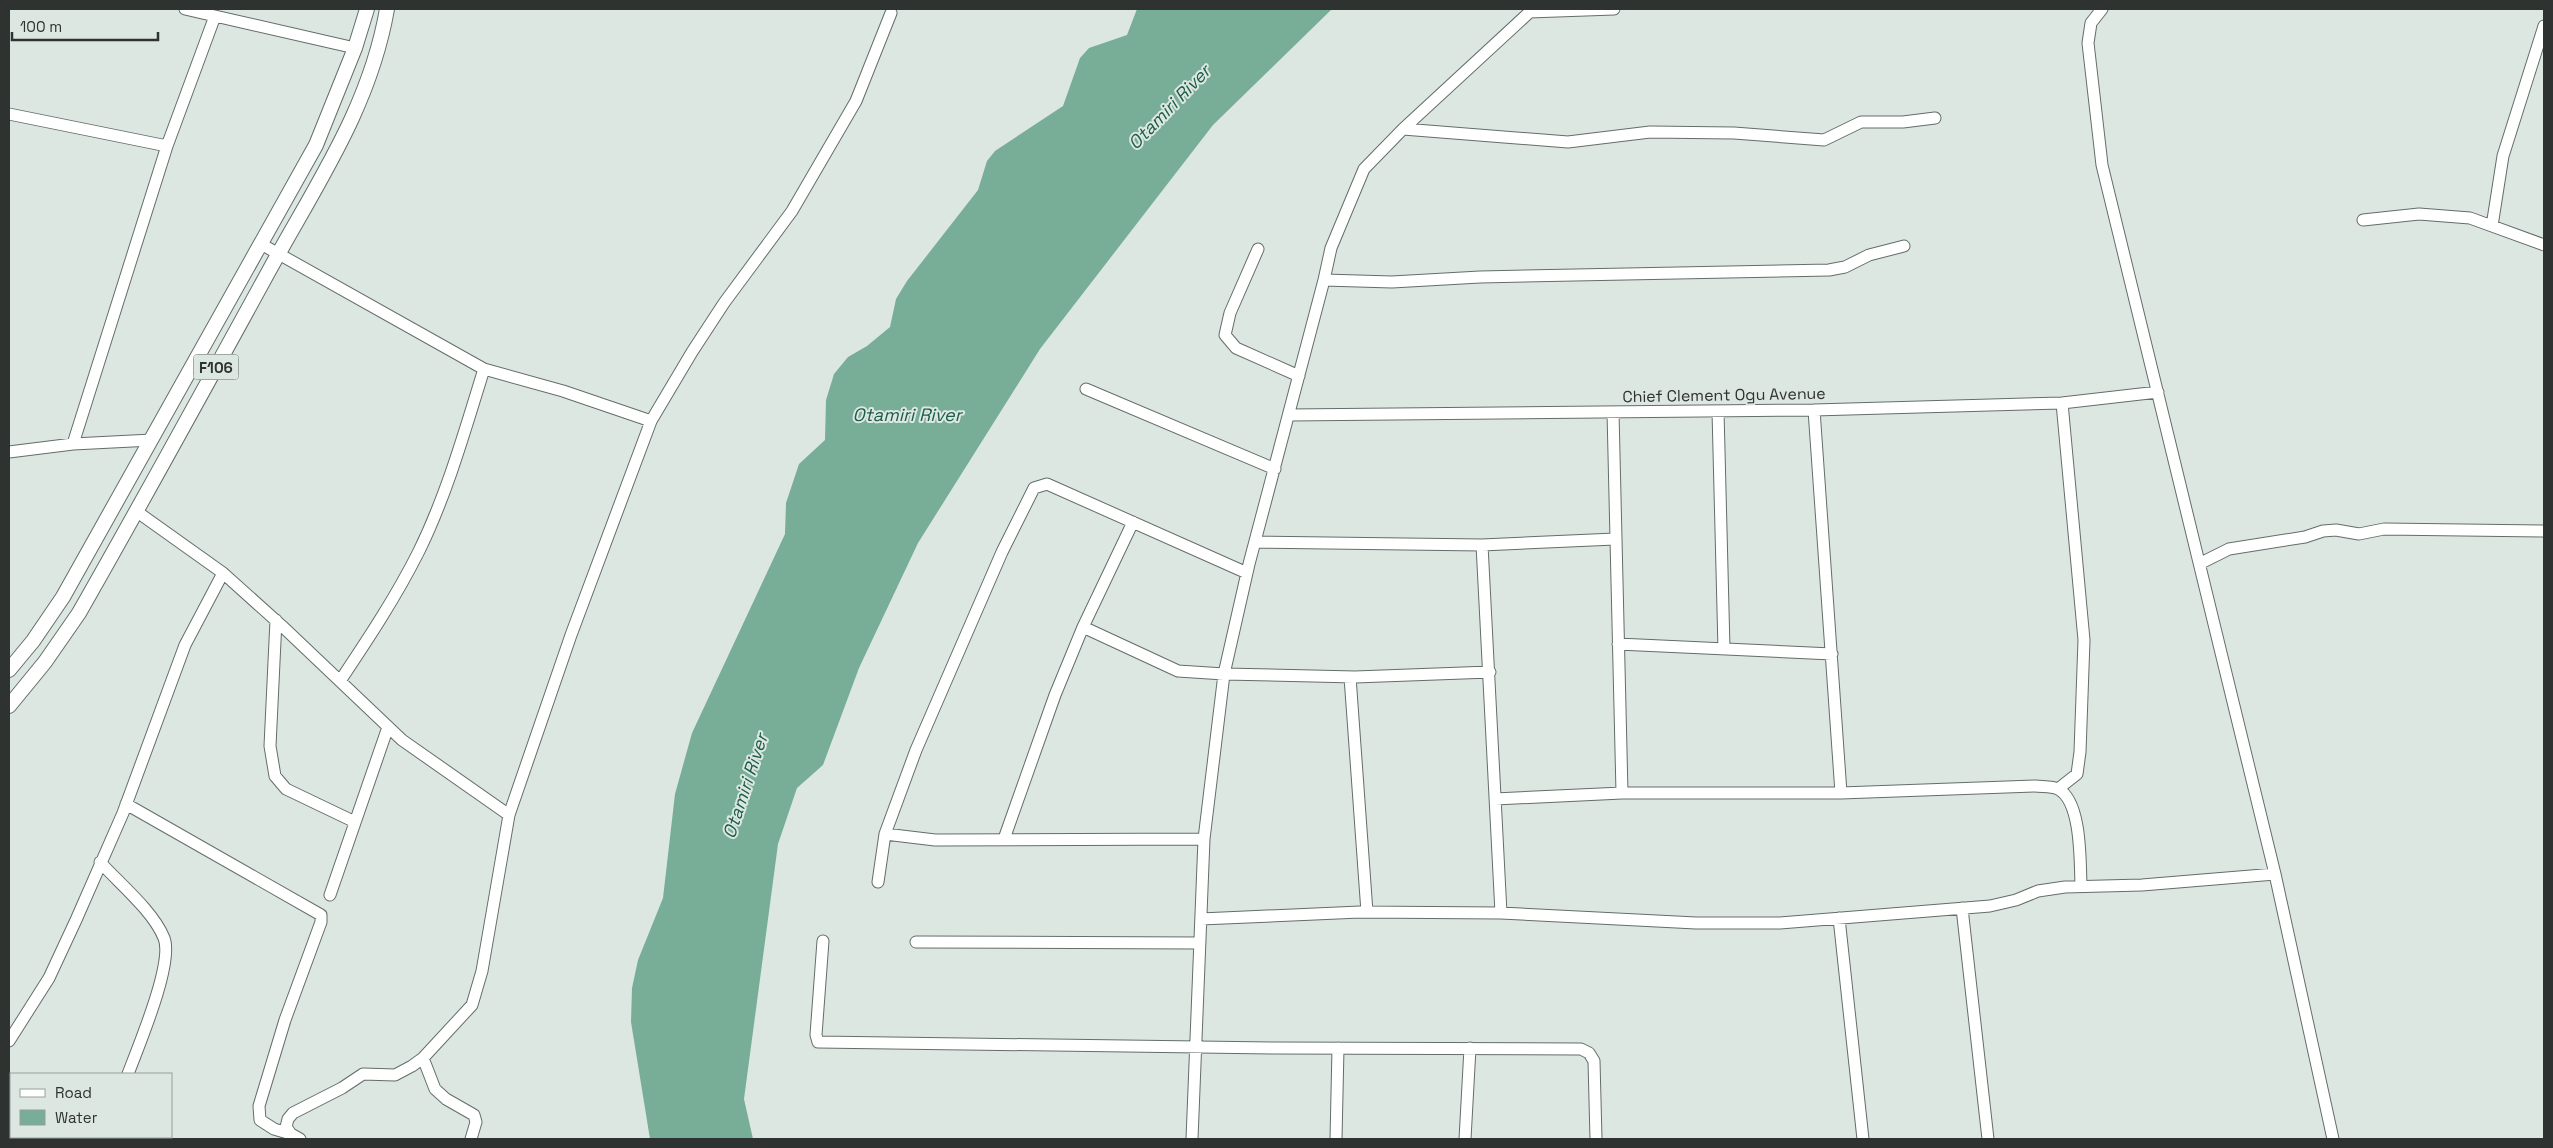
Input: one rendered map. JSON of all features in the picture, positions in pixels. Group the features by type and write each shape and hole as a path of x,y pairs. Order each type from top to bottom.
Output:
{"main road":[{"name":"F106","path":"9,670 33,640 63,596 316,145 355,48 367,9"},
{"name":"F106","path":"9,706 45,662 79,613 357,112 375,65 387,9"}],"street":[{"path":"185,9 355,48"},
{"path":"1192,1139 1204,839 1224,674 1247,574 1324,280 1330,248 1364,169 1403,129 1531,11 1614,9"},
{"path":"2101,9 2091,23 2088,43 2102,165 2201,563 2275,874 2333,1139"},
{"path":"295,1137 286,1127 288,1119 293,1113 342,1088 355,1077 363,1074 395,1075 423,1058 472,1005 477,994 509,815 570,635 651,421 719,311 792,211 856,101 891,13"},
{"path":"73,444 167,146 215,16"},
{"path":"2492,226 2504,156 2544,26"},
{"path":"9,114 167,146"},
{"path":"1403,129 1568,142 1650,132 1734,132 1824,140 1861,122 1904,122 1935,118"},
{"path":"2363,220 2419,214 2470,218 2544,245"},
{"path":"261,244 484,369 563,391 651,421"},
{"path":"1324,280 1392,282 1480,277 1829,270 1845,267 1869,255 1904,246"},
{"path":"1258,249 1230,313 1225,335 1236,348 1299,376"},
{"path":"340,681 376,627 419,551 440,501 484,369"},
{"path":"1086,389 1275,469"},
{"name":"Chief Clement Ogu Avenue","path":"1289,415 1814,410 2062,403 2158,392"},
{"path":"2058,789 2077,774 2084,640 2062,403"},
{"path":"1814,410 1841,793"},
{"path":"1718,411 1724,649"},
{"path":"1613,412 1622,793"},
{"path":"9,452 73,444 152,440"},
{"path":"878,882 885,834 916,750 1002,552 1034,488 1046,484 1247,574"},
{"path":"136,511 223,573 276,620 402,740 509,815"},
{"path":"1004,839 1055,695 1083,627 1133,522"},
{"path":"2201,563 2228,549 2305,537 2323,531 2336,530 2359,534 2384,529 2544,531"},
{"path":"1256,542 1482,545 1615,539"},
{"path":"1482,545 1501,913"},
{"path":"9,1041 49,978 126,804 186,645 223,573"},
{"path":"276,620 270,746 275,776 286,789 355,822"},
{"path":"1083,627 1178,671 1350,677 1490,672"},
{"path":"1618,644 1832,654"},
{"path":"1350,677 1367,912"},
{"path":"330,895 388,727"},
{"path":"1496,799 1622,793 1841,793 2035,786 2058,789 2070,799 2079,837 2081,886"},
{"path":"126,804 321,915 321,922 280,1036 259,1106 260,1120 266,1125 295,1137"},
{"path":"885,834 935,840 1204,839"},
{"path":"100,862 156,924 167,950 149,1016 128,1073"},
{"path":"1201,919 1367,912 1501,913 1705,923 1780,924 1990,906 2016,900 2038,891 2081,886 2142,885 2275,874"},
{"path":"1962,908 1988,1139"},
{"path":"1839,918 1862,1139"},
{"path":"824,941 816,1035 818,1042 1196,1047 1581,1049 1588,1053 1594,1061 1596,1139"},
{"path":"916,942 1200,943"},
{"path":"1336,1139 1338,1048"},
{"path":"1465,1139 1470,1048"},
{"path":"423,1058 435,1089 446,1099 474,1115 476,1122 471,1139"}],"water":[{"name":"Otamiri River","path":"1137,9 1332,9 1213,125 1040,349 918,543 859,668 823,765 797,788 778,844 744,1099 753,1139 650,1139 631,1022 632,988 638,960 663,898 675,794 692,733 785,534 786,503 799,464 825,440 826,400 834,374 848,357 867,346 890,327 896,299 907,281 978,190 987,161 995,151 1063,106 1080,58 1089,48 1127,35"}]}
